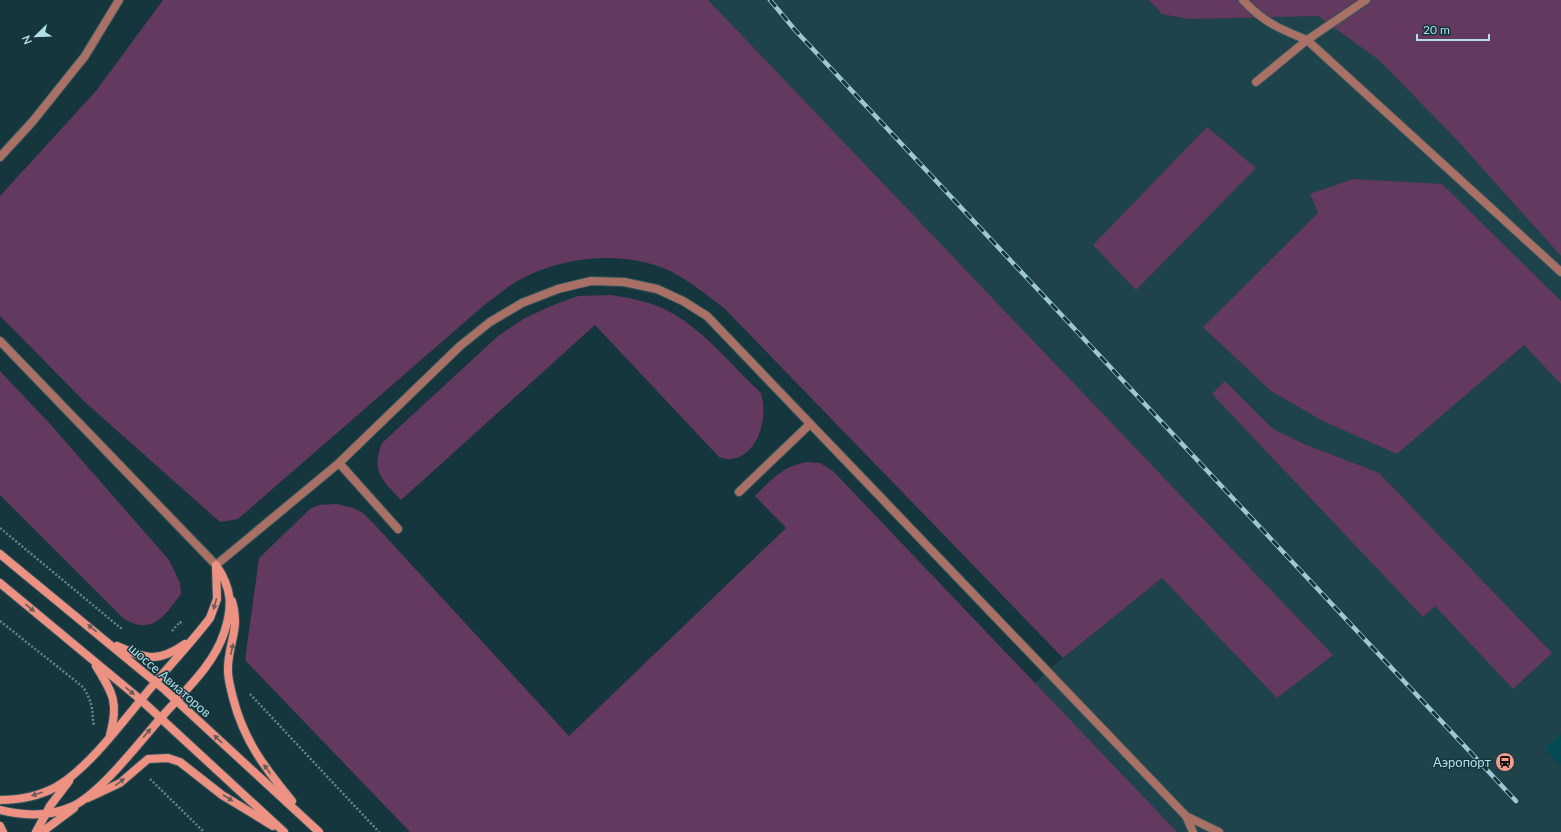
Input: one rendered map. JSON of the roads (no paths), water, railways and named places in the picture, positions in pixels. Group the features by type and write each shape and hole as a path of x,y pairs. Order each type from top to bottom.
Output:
{"main road":[{"name":"шоссе Авиаторов","path":"0,554 156,682 319,832"},
{"path":"216,565 225,578 236,618 235,634 228,670 235,706 252,748 309,822"},
{"path":"0,800 16,800 37,795 56,787 73,775 109,738 196,637 210,618 217,599 216,565"},
{"path":"0,583 141,700 283,832"},
{"path":"42,832 85,799 127,756 205,667 224,635 229,617 230,594"},
{"path":"107,642 131,653 152,658 172,653 196,637"},
{"path":"92,658 114,697 115,712 109,738"},
{"path":"0,810 24,816 45,814 70,807 120,783 148,759 168,758 180,762 222,794 283,832"},
{"path":"36,832 45,814 82,765"},
{"path":"0,826 3,832"}],"street":[{"path":"0,157 33,121 85,56 119,0"},
{"path":"1243,0 1253,11 1274,26 1307,40 1561,272"},
{"path":"1256,82 1307,40 1366,0"},
{"path":"0,341 216,565 339,463 460,346 490,322 522,302 558,289 591,281 624,282 656,289 683,301 707,316 1186,816 1193,832"},
{"path":"739,492 810,424"},
{"path":"339,463 398,529"},
{"path":"1186,816 1219,832"}],"railway":[{"path":"770,0 795,30 1516,801"}],"place":[{"name":"Аэропорт","path":"1505,762"}]}
